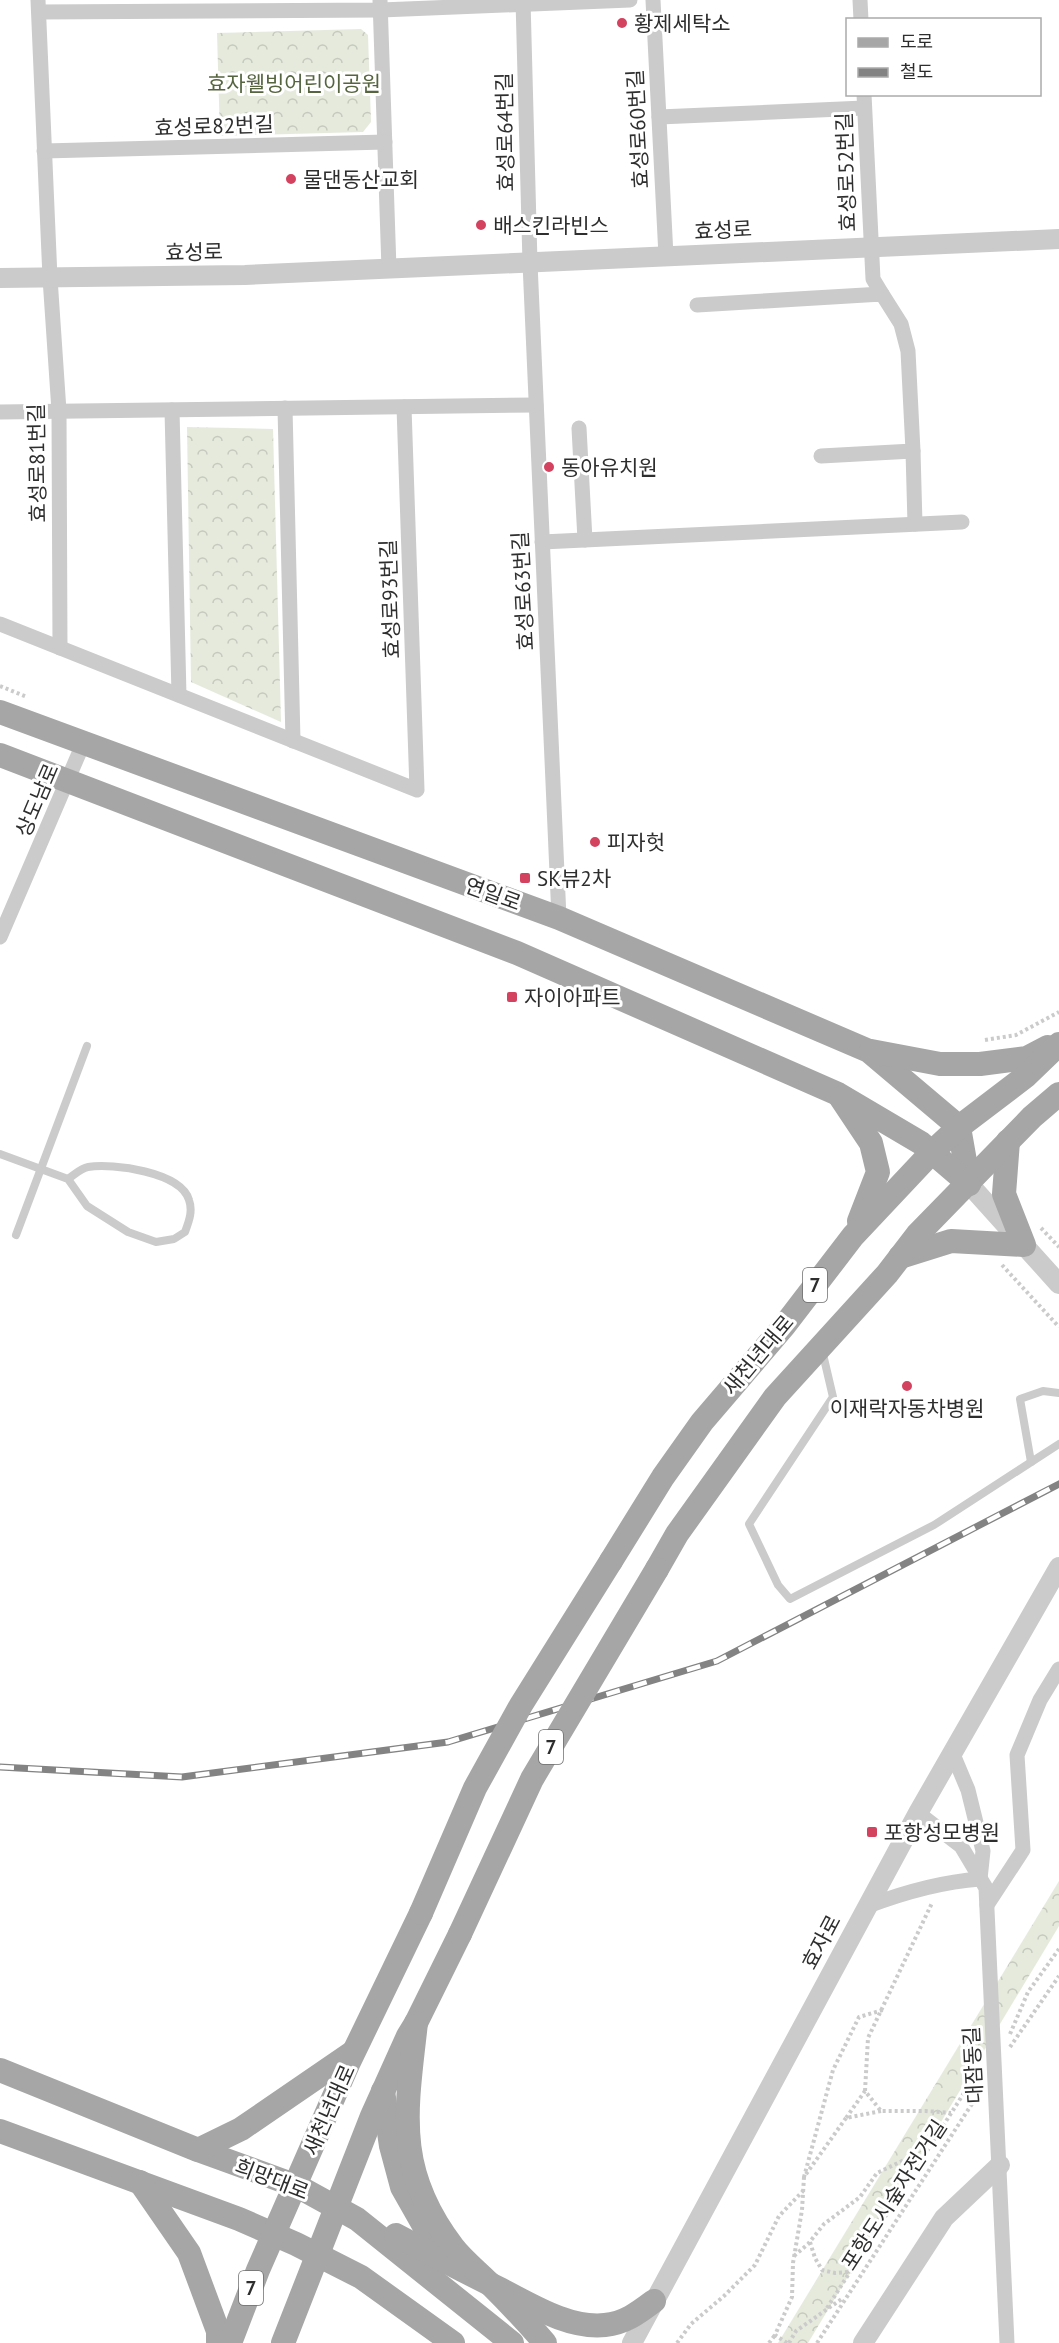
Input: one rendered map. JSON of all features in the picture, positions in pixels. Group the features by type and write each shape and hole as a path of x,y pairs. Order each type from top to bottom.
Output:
{"main road":[{"name":"연일로","path":"0,712 559,918 869,1051 958,1127"},
{"path":"0,755 517,953 838,1094 921,1143 969,1184"},
{"path":"869,1051 940,1064 980,1064 1027,1058 1059,1043"},
{"name":"새천년대로","path":"230,2343 309,2153 354,2052 421,1913 475,1788 521,1705 663,1477 702,1422 784,1326 853,1236 958,1127 1026,1076 1059,1043"},
{"path":"838,1094 871,1143 878,1172 853,1236"},
{"name":"새천년대로","path":"283,2343 344,2211 383,2091 460,1934 532,1779 677,1533 775,1397 917,1235 969,1184 1008,1141 1059,1094"},
{"path":"958,1127 969,1184"},
{"path":"900,1257 951,1240 1024,1245 1004,1194 1008,1141"},
{"path":"416,2023 407,2132 411,2166 420,2193 454,2248 518,2311 545,2343"},
{"path":"198,2150 241,2129 354,2052"},
{"name":"희망대로","path":"0,2070 198,2150 297,2186 344,2211 393,2247 512,2343"},
{"path":"383,2091 391,2146 402,2187 444,2261"},
{"path":"0,2131 239,2218 274,2234 361,2277 453,2343"},
{"path":"140,2182 189,2253 218,2331 218,2343"},
{"path":"344,2211 385,2228 444,2261 544,2311 579,2324 605,2326 628,2320 654,2301"},
{"path":"323,2257 354,2291 434,2343"}],"street":[{"path":"50,278 38,6 380,5 630,0"},
{"name":"효성로60번길","path":"653,0 666,256"},
{"path":"860,0 861,18"},
{"name":"효성로64번길","path":"523,2 530,263"},
{"path":"380,5 389,269"},
{"path":"659,117 864,101"},
{"name":"효성로52번길","path":"864,101 873,279 901,324 908,351 915,524"},
{"name":"효성로82번길","path":"44,152 385,142"},
{"name":"효성로","path":"0,278 244,275 1059,238"},
{"name":"효성로63번길","path":"530,263 559,918"},
{"name":"효성로81번길","path":"50,278 59,411 60,648"},
{"path":"697,305 882,294"},
{"path":"0,412 536,405"},
{"name":"효성로93번길","path":"293,741 417,790 404,407"},
{"path":"0,624 293,741 285,408"},
{"path":"172,410 179,695"},
{"path":"579,429 585,540"},
{"path":"820,456 913,451"},
{"path":"542,542 962,522"},
{"name":"상도남로","path":"0,938 83,744"},
{"path":"969,1184 1059,1284"},
{"name":"효자로","path":"632,2343 952,1752 1059,1567"},
{"path":"987,1905 1023,1850 1017,1755 1040,1700 1059,1669"},
{"path":"868,1906 907,1891 980,1879 983,1851 968,1790 952,1752"},
{"name":"대잠동길","path":"918,1814 961,1846 986,1888 1007,2343"},
{"path":"862,2343 944,2218 1000,2165"}],"lane":[{"path":"16,1235 87,1046"},
{"path":"0,1154 68,1179 87,1206 128,1232 156,1242 174,1239 185,1232 191,1214 189,1198 166,1177 128,1168 86,1167 68,1179"},
{"path":"821,1346 833,1397 749,1524 778,1585 790,1599 934,1526 1059,1444"},
{"path":"1031,1462 1020,1399 1043,1391 1059,1393"}],"path":[{"path":"804,2177 866,2091 868,2038 932,1906 934,1885"},
{"path":"827,2308 979,2071 993,2070 1028,1992 1059,1949"},
{"name":"포항도시숲자전거길","path":"817,2343 844,2297 993,2070 1059,1976"},
{"path":"769,2343 775,2336 792,2297 794,2256 804,2177 833,2070 859,2018 883,2010"},
{"path":"866,2091 881,2111"},
{"path":"846,2118 881,2111 951,2113"},
{"path":"794,2256 824,2224 860,2197 877,2173 924,2154"},
{"path":"677,2343 691,2324 755,2265 779,2216 803,2191"},
{"path":"810,2241 815,2258 822,2270 835,2273 849,2272"},
{"path":"775,2336 788,2343 796,2331 844,2297"}],"green space":[{"name":"효자웰빙어린이공원","path":"361,29 368,35 371,122 363,132 220,136 217,33"},
{"path":"187,427 273,429 281,722 191,682"},
{"path":"1059,1881 1059,1926 808,2343 778,2343"}],"railway":[{"path":"0,1767 182,1777 448,1742 717,1661 1059,1484"}],"place":[{"name":"황제세탁소","path":"622,23"},
{"name":"물댄동산교회","path":"291,179"},
{"name":"배스킨라빈스","path":"481,225"},
{"name":"동아유치원","path":"549,467"},
{"name":"피자헛","path":"595,842"},
{"name":"SK뷰2차","path":"525,878"},
{"name":"자이아파트","path":"512,997"},
{"name":"이재락자동차병원","path":"907,1386"},
{"name":"포항성모병원","path":"872,1832"}]}
